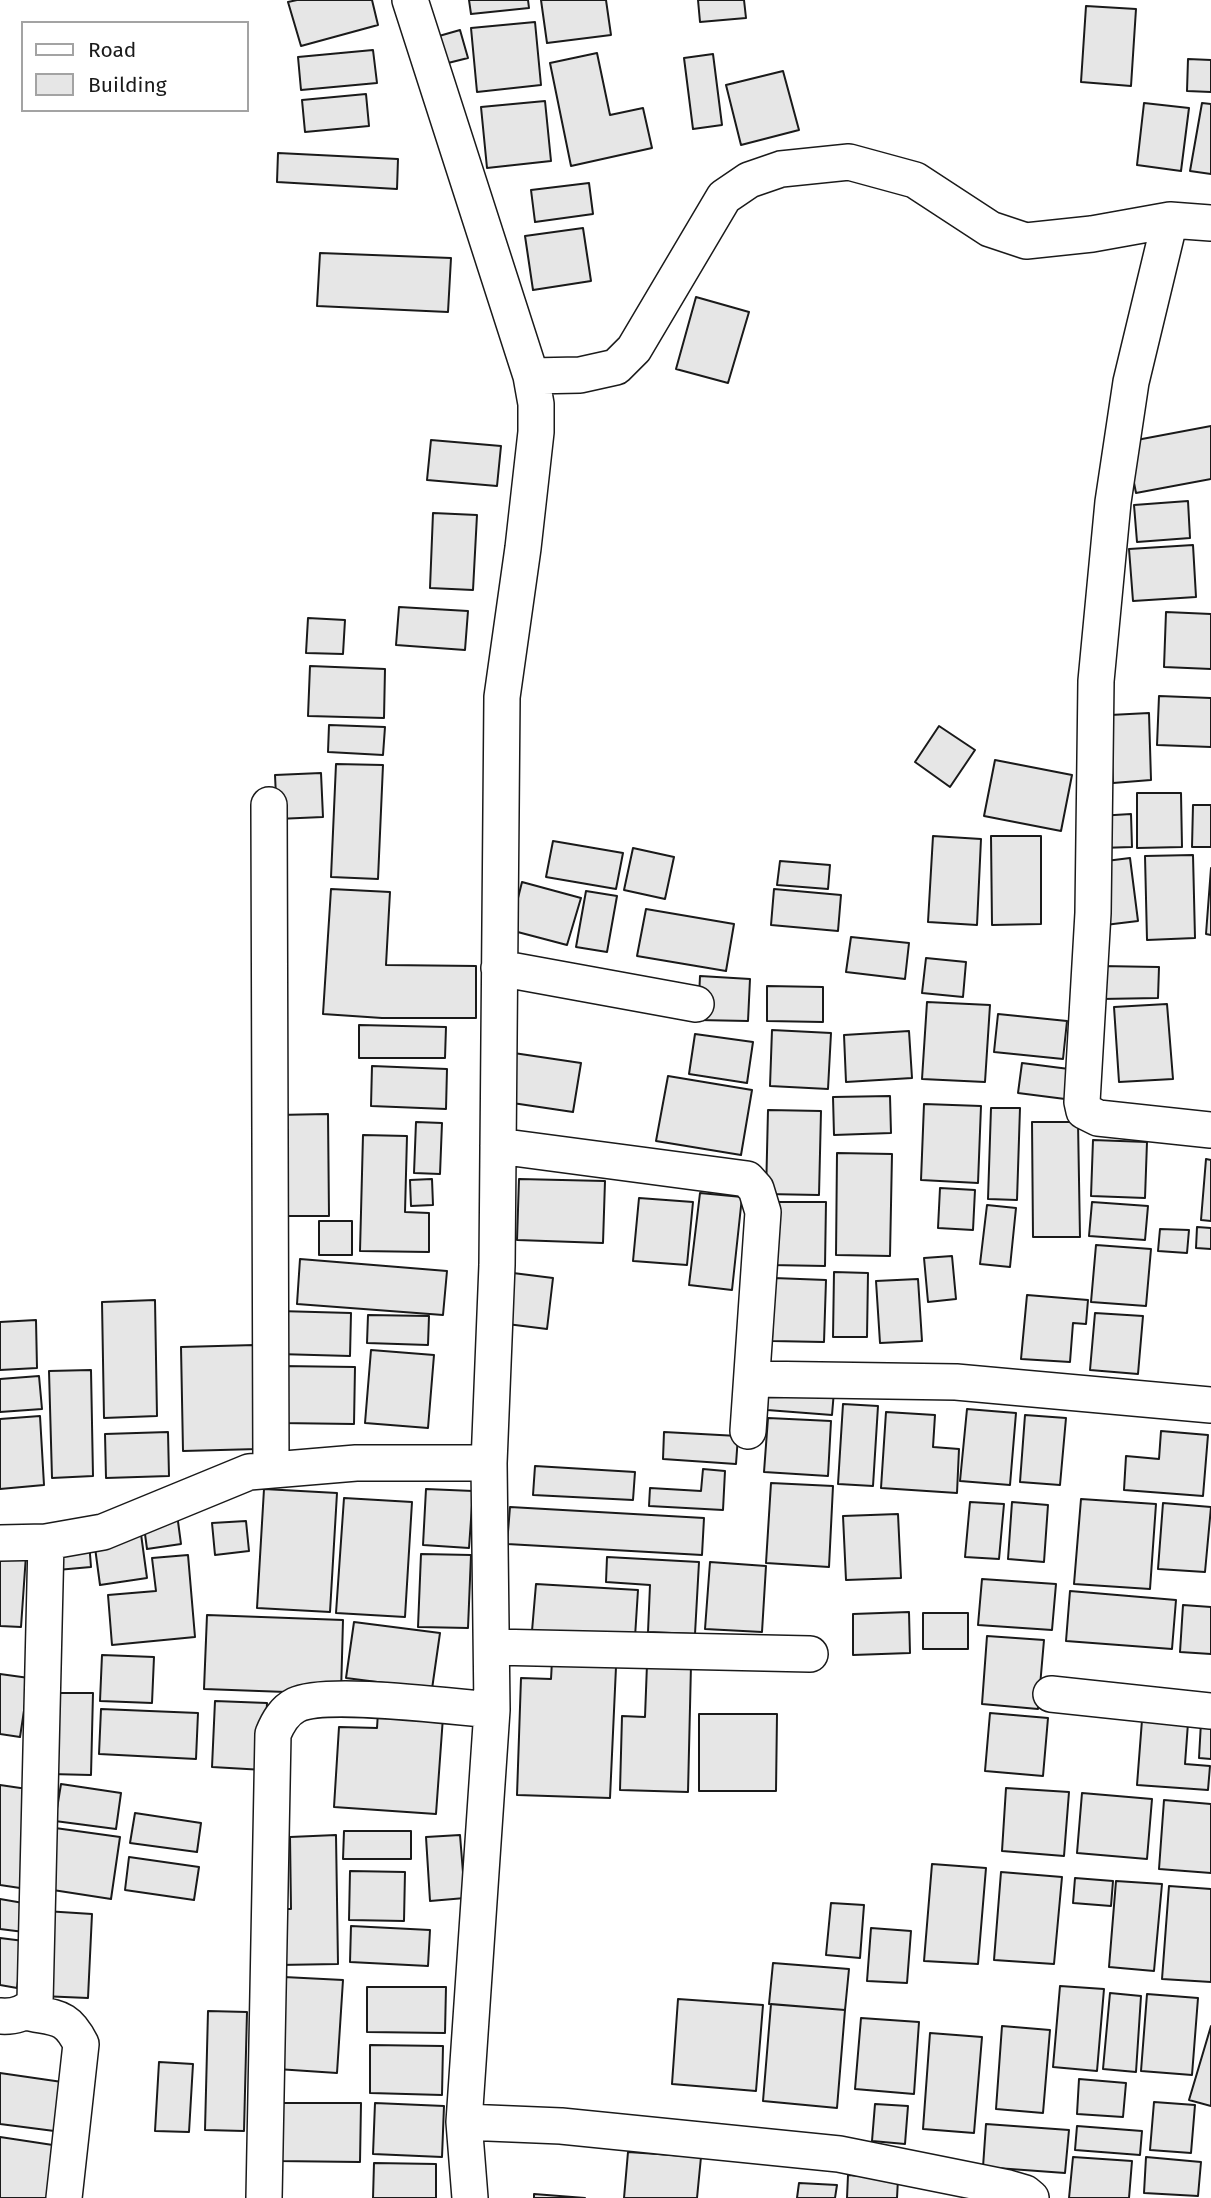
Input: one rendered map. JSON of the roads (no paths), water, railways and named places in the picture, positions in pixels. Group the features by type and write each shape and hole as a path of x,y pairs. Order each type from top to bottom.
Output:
{"street":[{"path":"410,0 531,376 536,404 536,432 523,548 502,697 497,1265 489,1464 492,1710 464,2122 470,2198"},
{"path":"531,376 580,375 616,367 634,349 724,197 750,180 781,170 849,162 915,180 990,229 1026,241 1092,234 1170,220 1211,223"},
{"path":"1170,220 1131,382 1113,502 1096,681 1093,913 1082,1102 1084,1111 1098,1118 1211,1130"},
{"path":"269,805 271,1470"},
{"path":"499,968 696,1004"},
{"path":"498,1146 747,1178 756,1189 763,1212 748,1431"},
{"path":"751,1379 956,1382 1211,1405"},
{"path":"0,1543 46,1542 103,1532 249,1472 356,1464 489,1464"},
{"path":"13,2014 34,2002 46,1542"},
{"path":"492,1647 810,1654"},
{"path":"1051,1694 1211,1711"},
{"path":"264,2198 273,1734 280,1718 297,1704 333,1698 492,1710"},
{"path":"13,2014 62,2020 72,2025 81,2044 64,2198"},
{"path":"464,2122 561,2126 839,2154 1007,2188 1025,2193 1031,2198"}]}
